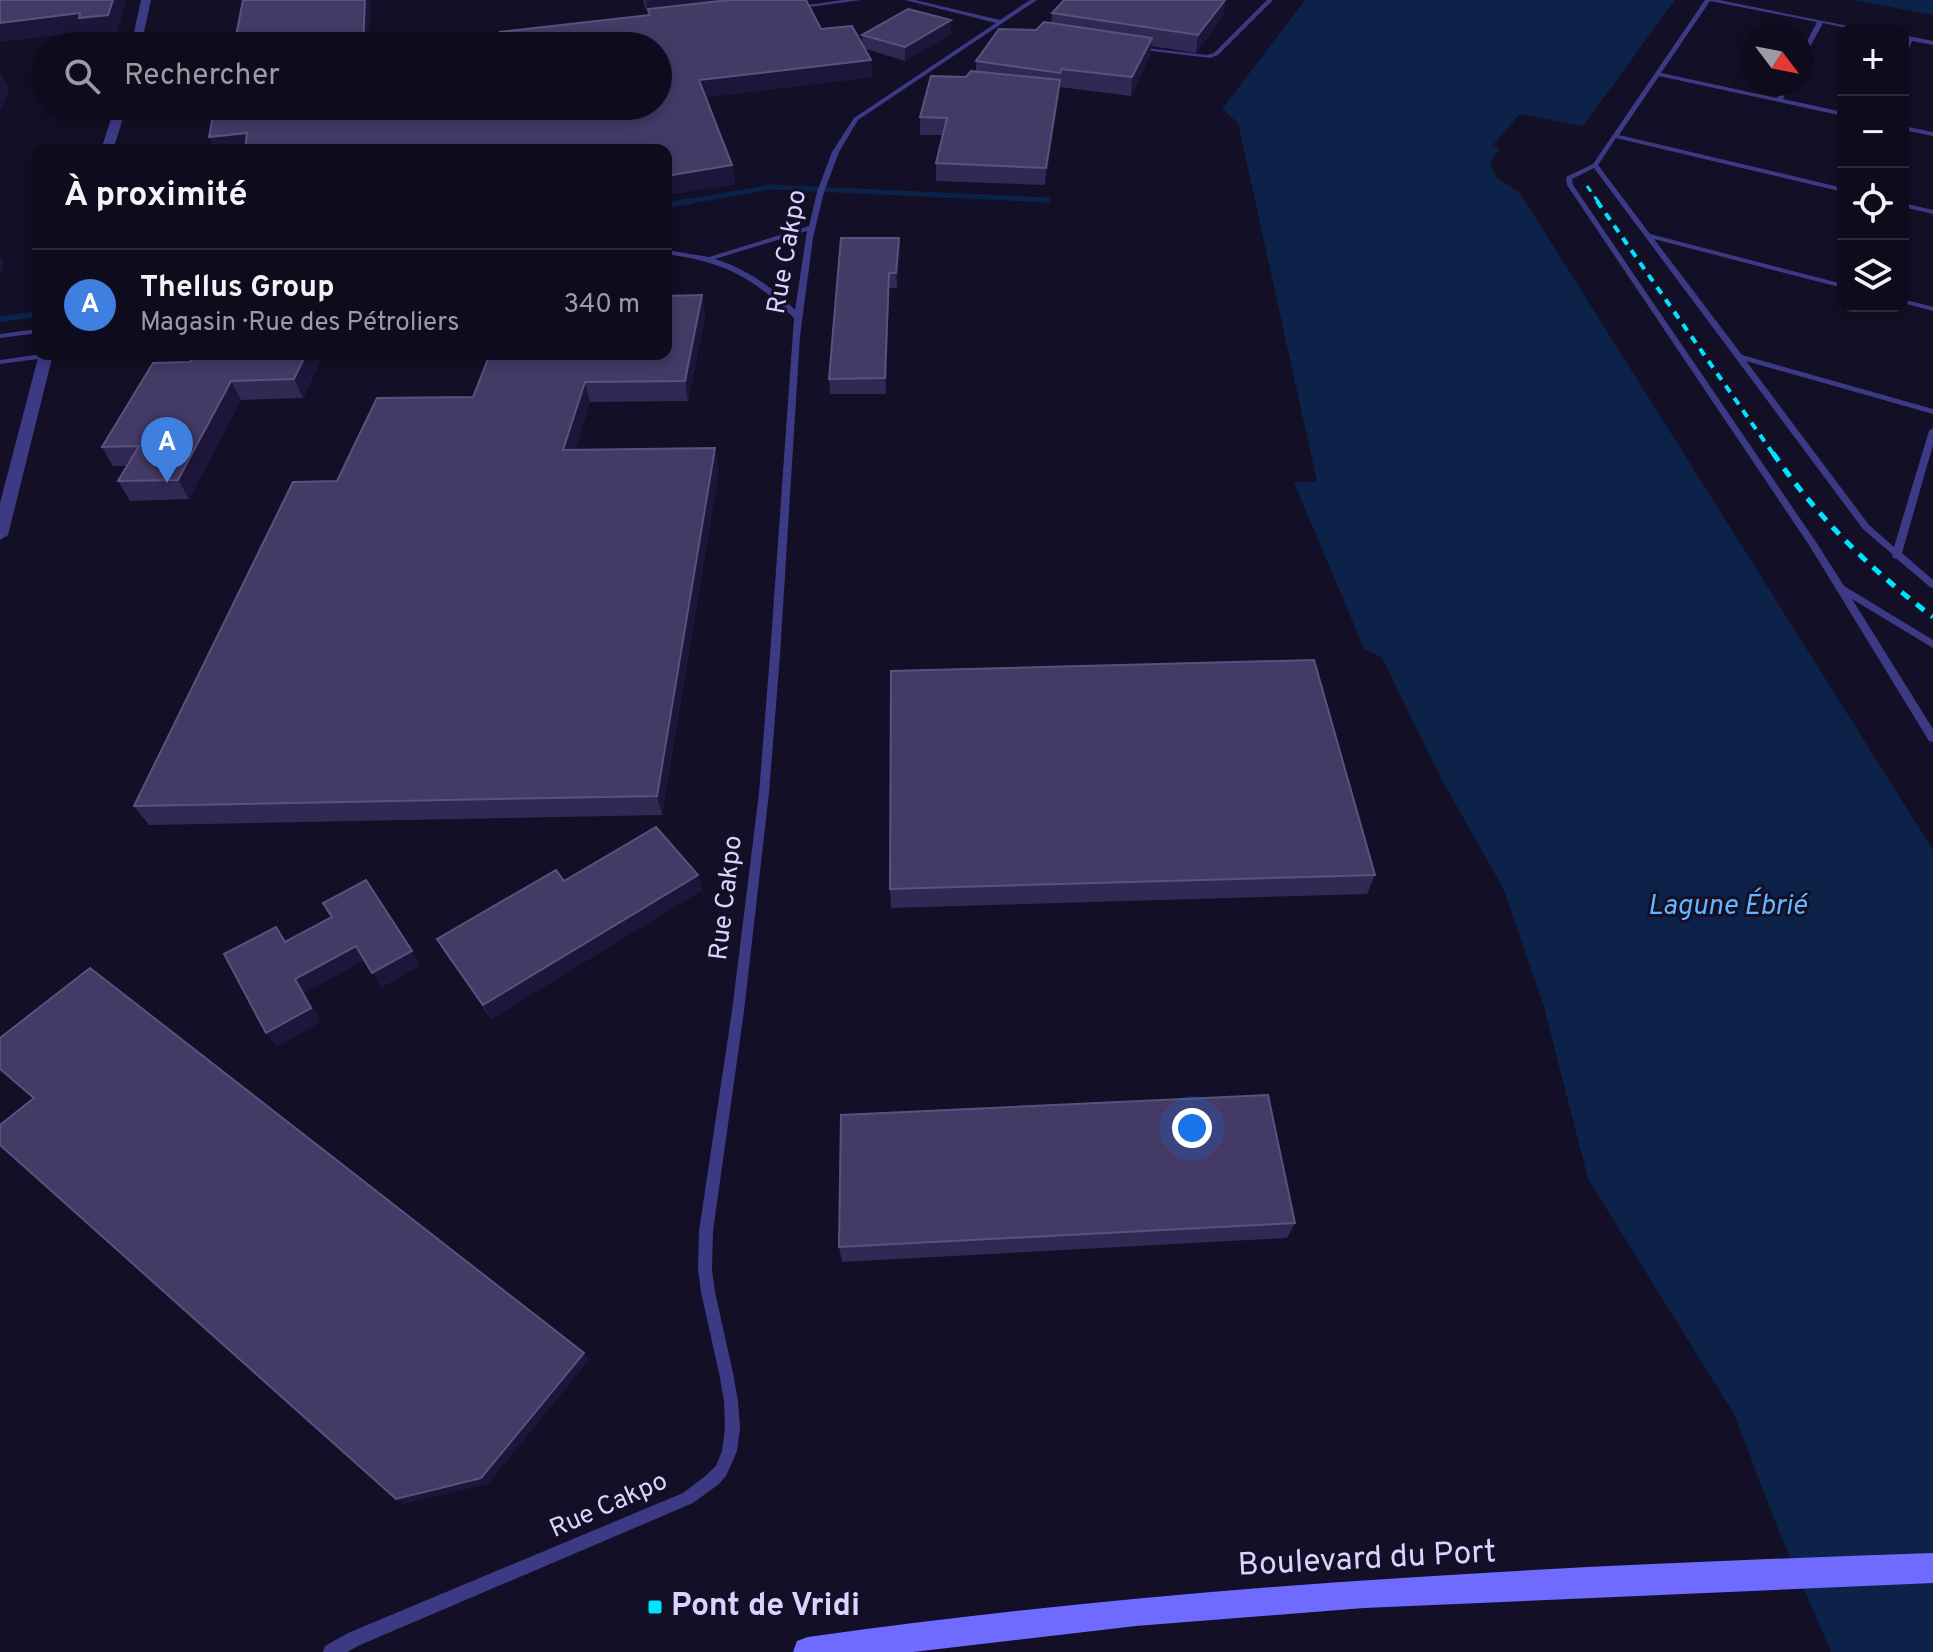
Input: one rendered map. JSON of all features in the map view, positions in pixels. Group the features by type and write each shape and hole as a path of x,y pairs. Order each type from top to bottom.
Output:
{"main road":[{"name":"Boulevard du Port","path":"808,1652 1023,1623 1256,1601 1736,1575 1933,1568"}],"street":[{"path":"139,32 146,0"},
{"path":"109,144 117,120"},
{"path":"0,535 49,360"}],"lane":[{"path":"781,8 858,0"},
{"path":"908,0 1000,22"},
{"name":"Rue Cakpo","path":"331,1652 688,1498 722,1471 731,1437 731,1396 705,1271 713,1159 725,1103 764,792 799,318 812,227 840,138 856,119 1034,0"},
{"path":"1124,47 1208,57 1216,54 1270,0"},
{"path":"1837,24 1710,0 1595,165 1568,178 1839,586 1933,738"},
{"path":"1813,36 1821,21"},
{"path":"991,27 1006,30"},
{"path":"1909,38 1933,43"},
{"path":"1658,74 1837,113"},
{"path":"916,77 932,79"},
{"path":"1779,100 1781,96"},
{"path":"1909,129 1933,134"},
{"path":"1615,136 1837,189"},
{"path":"1595,165 1866,527 1933,585"},
{"path":"1909,206 1933,212"},
{"path":"712,258 812,227"},
{"path":"1647,235 1837,284"},
{"path":"672,253 712,258 771,289 799,318"},
{"path":"1909,303 1933,309"},
{"path":"0,336 32,332"},
{"path":"1739,357 1933,412"},
{"path":"0,362 32,358"},
{"path":"1896,556 1933,431"},
{"path":"1839,586 1933,645"}],"water":[{"name":"Lagune Ébrié","path":"1305,0 1675,0 1583,126 1520,114 1492,146 1500,149 1490,162 1496,177 1520,193 1933,850 1933,1652 1831,1652 1778,1529 1734,1414 1588,1179 1544,1007 1504,890 1442,780 1382,658 1364,649 1294,482 1317,482 1238,123 1222,109"},
{"path":"1854,0 1933,0 1933,15"}],"building":[{"path":"0,0 113,0 108,15 79,18 80,13 0,23"},
{"path":"243,0 365,0 364,32 237,32"},
{"path":"729,0 806,0 821,29 852,26 871,60 699,80 732,165 672,175 672,144 246,144 247,133 209,137 212,120 672,120 672,32 500,32 650,15 648,9"},
{"path":"1064,0 1225,0 1198,35 1052,13"},
{"path":"908,9 951,20 905,47 862,35"},
{"path":"1044,22 1152,38 1132,77 1061,69 1060,73 976,61 999,29 1036,30"},
{"path":"971,71 1060,80 1046,168 936,163 947,118 920,117 931,76 966,77"},
{"path":"841,238 899,238 896,273 889,273 885,378 829,379"},
{"path":"702,295 685,381 585,382 563,450 715,448 657,796 134,806 293,482 337,481 377,398 473,397 488,360 672,360 672,296"},
{"path":"303,360 294,379 231,381 178,480 118,481 139,446 102,447 153,363"},
{"path":"1314,660 1375,875 890,889 891,671"},
{"path":"656,827 698,875 483,1005 437,939 556,870 564,881"},
{"path":"366,880 412,951 372,973 356,946 295,979 311,1008 266,1033 224,954 276,927 285,942 332,917 323,903"},
{"path":"90,968 584,1353 481,1478 396,1499 0,1145 0,1125 34,1098 0,1069 0,1038"},
{"path":"1268,1095 1295,1223 839,1247 841,1115"}],"waterway":[{"path":"680,203 771,187 1048,200"},
{"path":"672,204 691,201"},
{"path":"0,319 32,315"}],"railway":[{"path":"1587,186 1599,203"},
{"path":"1597,201 1774,455"},
{"path":"1773,453 1808,499 1846,541 1888,581 1933,617"}],"place":[{"name":"Thellus Group","path":"167,483"},
{"name":"Pont de Vridi","path":"655,1607"}]}
